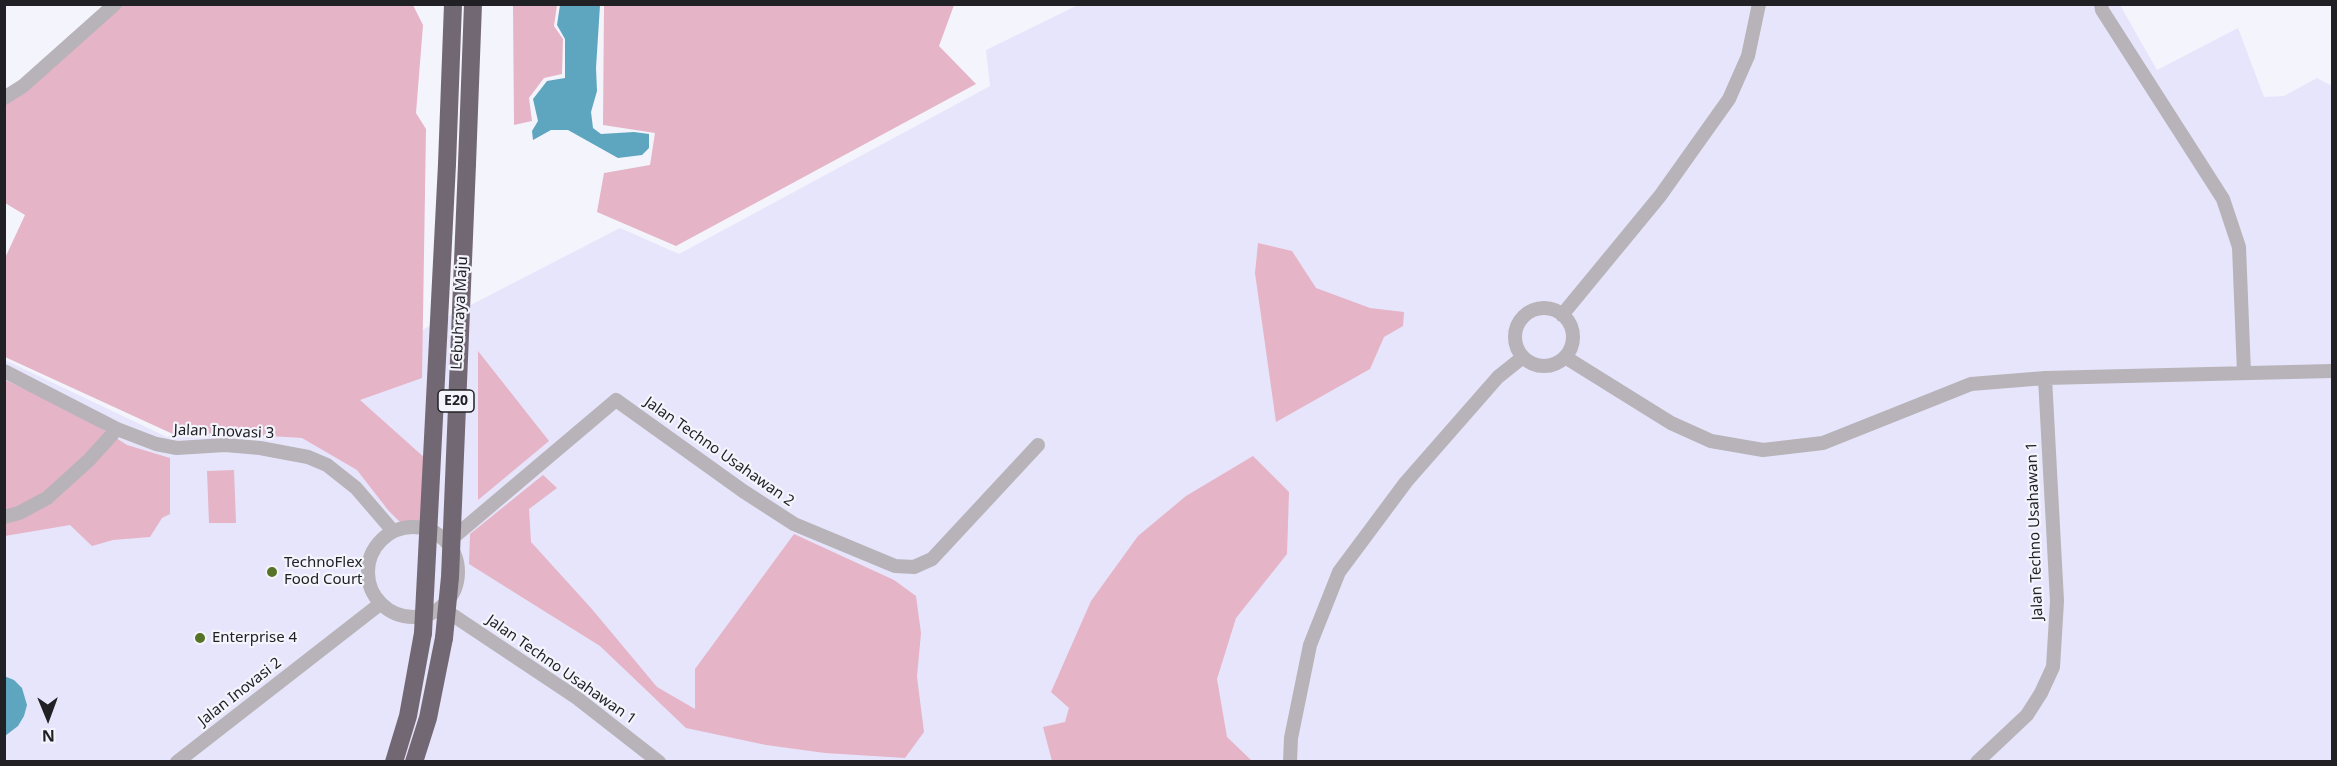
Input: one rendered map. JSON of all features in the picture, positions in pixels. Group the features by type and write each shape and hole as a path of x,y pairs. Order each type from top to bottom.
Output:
{"highway":[{"name":"Lebuhraya Maju","path":"394,762 408,716 423,633 453,4"},
{"name":"Lebuhraya Maju","path":"414,762 428,718 442,655 450,577 473,4"}],"street":[{"path":"4,98 23,86 115,4"},
{"path":"1562,315 1660,196 1729,99 1748,56 1759,4"},
{"path":"2101,4 2102,10 2223,199 2239,247 2244,373"},
{"path":"1545,308 1562,315 1568,322 1572,340 1565,357 1549,365 1530,363 1523,357 1515,340 1520,321 1535,310 1545,308"},
{"path":"1290,762 1291,738 1310,645 1339,572 1406,482 1498,376 1523,357"},
{"path":"1565,357 1671,423 1711,441 1763,450 1823,443 1971,384 2045,378 2332,373"},
{"name":"Jalan Inovasi 3","path":"4,371 117,429 169,447 225,445 260,447 308,457 327,465 356,488 393,531"},
{"name":"Jalan Techno Usahawan 1","path":"1977,762 2027,715 2041,693 2053,667 2057,601 2045,378"},
{"name":"Jalan Techno Usahawan 2","path":"448,542 616,400 743,491 794,524 895,567 914,567 932,559 1038,445"},
{"path":"4,518 47,498 89,460 117,429"},
{"path":"412,527 422,528 432,531 448,542 454,552 459,576 453,593 442,608 417,618 404,617 380,604 370,588 367,569 378,543 393,531 412,527"},
{"name":"Jalan Inovasi 2","path":"177,762 380,604"},
{"name":"Jalan Techno Usahawan 1","path":"442,608 577,698 659,762"}],"shaded area":[{"path":"117,5 413,5 423,25 416,113 426,129 422,378 360,400 426,459 422,522 402,524 357,470 302,438 223,433 175,435 5,357 5,258 25,215 5,203 4,98"},
{"path":"513,5 557,5 554,26 563,39 562,74 544,78 529,98 532,121 514,125"},
{"path":"604,5 954,5 939,46 976,84 676,246 597,212 604,173 650,165 655,133 603,125"},
{"path":"1078,5 2120,5 2157,70 2238,28 2264,97 2284,96 2317,78 2332,86 2332,761 5,762 5,360 167,437 362,361 620,228 679,254 990,86 986,50"},
{"path":"1258,243 1292,251 1316,288 1370,308 1404,312 1403,326 1384,337 1370,369 1276,422 1255,273"},
{"path":"478,351 549,441 478,500"},
{"path":"5,380 80,415 127,445 170,458 170,514 162,518 150,537 113,540 92,546 70,525 5,536"},
{"path":"1253,456 1289,492 1287,554 1236,618 1217,679 1227,737 1252,761 1052,761 1043,727 1065,722 1069,708 1051,692 1091,601 1138,536 1186,496"},
{"path":"234,470 236,523 209,523 207,471"},
{"path":"543,475 557,488 529,509 531,542 591,608 657,687 695,709 695,669 794,534 894,580 916,596 921,633 917,677 924,732 905,758 825,753 766,745 686,728 600,646 469,564 470,534"}],"water":[{"path":"560,5 600,5 596,68 597,91 591,112 593,128 601,134 634,132 649,134 649,148 642,155 618,158 568,130 551,130 533,140 532,131 538,121 533,99 547,81 565,78 565,39 557,25"},
{"path":"4,676 14,680 22,688 27,705 18,726 5,736"}],"place":[{"name":"TechnoFlex Food Court","path":"272,572"},
{"name":"Enterprise 4","path":"200,638"}]}
